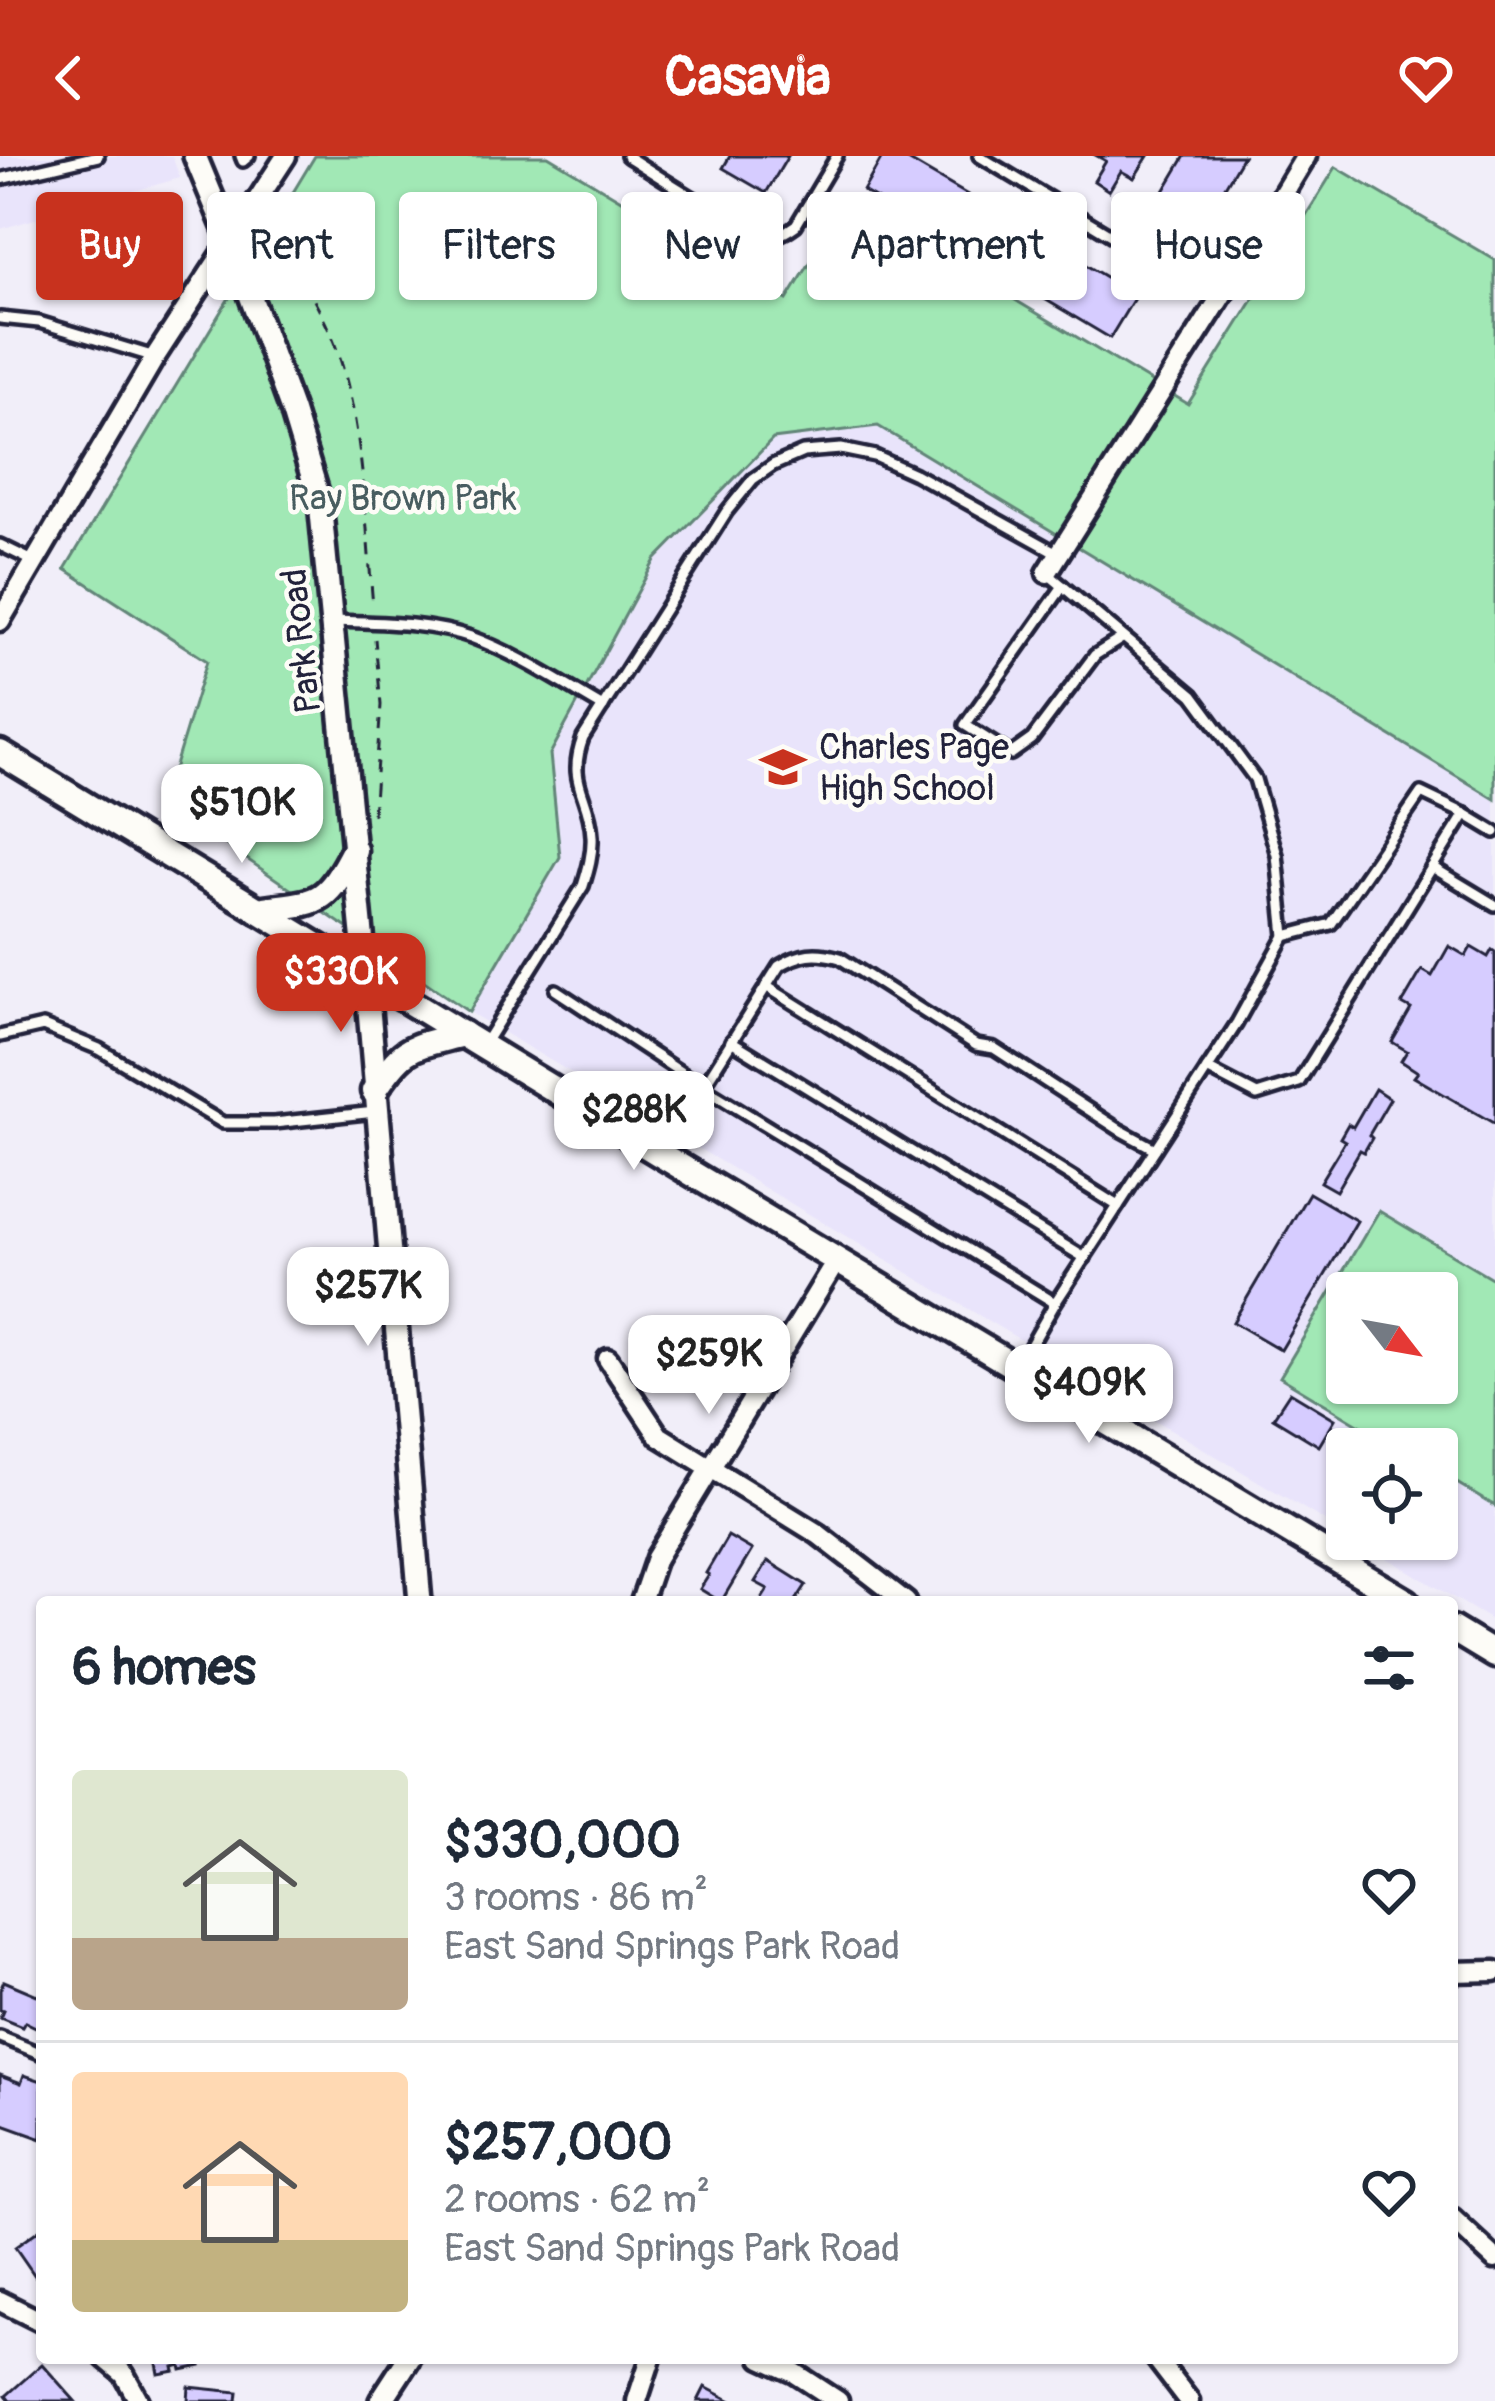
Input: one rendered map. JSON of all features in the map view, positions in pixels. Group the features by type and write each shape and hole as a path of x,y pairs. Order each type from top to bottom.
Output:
{"main road":[{"path":"0,753 1397,1596"},
{"path":"258,910 319,898 336,884 354,850"},
{"path":"375,1101 393,1063 405,1052 473,1040"},
{"path":"1458,1633 1495,1655"}],"street":[{"name":"Park Road","path":"195,156 210,192"},
{"path":"263,192 286,156"},
{"path":"1284,192 1306,156"},
{"path":"0,621 155,357 207,279"},
{"name":"Park Road","path":"252,300 320,502 419,1596"},
{"path":"1047,573 1219,300"},
{"path":"643,1596 656,1558 837,1260"},
{"path":"608,1359 659,1436 818,1534 897,1596"},
{"path":"1458,1972 1495,1971"},
{"path":"1458,2225 1495,2259"},
{"path":"0,2301 36,2319"},
{"path":"112,2364 124,2374 139,2401"},
{"path":"381,2401 405,2364"},
{"path":"637,2401 649,2364"},
{"path":"775,2364 838,2401"},
{"path":"1161,2364 1189,2401"}],"lane":[{"path":"0,179 98,156"},
{"path":"627,156 756,233 771,237 796,225 837,156"},
{"path":"979,156 1111,234"},
{"path":"0,318 39,322 155,357"},
{"path":"473,1040 583,886 592,834 575,760 583,738 727,511 753,479 803,452 842,449 874,456 1059,554"},
{"path":"0,545 35,562"},
{"path":"1018,1368 1055,1303 1238,1023 1285,936 1277,855 1256,778 1193,695 1047,573"},
{"path":"1063,586 965,725 1010,754 1032,739 1095,655 1122,638"},
{"path":"332,621 408,624 469,636 603,707"},
{"path":"1285,936 1331,924 1420,793 1495,832"},
{"path":"1207,1069 1257,1095 1299,1082 1465,814"},
{"path":"1432,867 1495,905"},
{"path":"658,1153 779,966 798,955 818,952 840,958 976,1045 994,1048 1155,1149"},
{"path":"766,986 1118,1206"},
{"path":"556,990 703,1087 1055,1303"},
{"path":"0,1036 43,1026 99,1049 223,1124 274,1124 375,1101"},
{"path":"731,1041 1084,1258"},
{"path":"0,2037 36,2052"}],"path":[{"path":"313,300 341,360 352,404 381,705 372,826"}],"shaded area":[{"path":"0,156 172,156 180,178 131,192 36,192 36,219 0,229"},
{"path":"877,426 1495,799 1495,1622 1390,1560 1458,1560 1458,1428 1326,1428 1326,1522 469,1012 560,857 550,754 655,560 773,439"}],"green space":[{"name":"Ray Brown Park","path":"315,156 548,156 621,200 621,300 787,300 807,268 807,300 1015,300 1188,404 1253,300 1305,300 1305,217 1336,167 1495,260 1495,799 878,426 773,439 655,560 550,754 560,857 469,1012 164,802 207,661 65,569 228,300 375,300 375,192 293,192"},
{"path":"1379,1211 1495,1280 1495,1506 1458,1484 1458,1428 1365,1428 1280,1377 1326,1300 1326,1404 1458,1404 1458,1272 1343,1272"}],"building":[{"path":"730,156 788,156 767,192 723,168"},
{"path":"883,156 901,156 963,192 865,192"},
{"path":"1097,156 1148,156 1134,178 1121,171 1109,191 1094,181 1106,161"},
{"path":"1185,156 1243,156 1222,192 1164,192"},
{"path":"1087,266 1111,280 1111,300 1133,300 1110,338 1046,300 1087,300"},
{"path":"1449,946 1466,956 1471,947 1488,957 1495,952 1495,1124 1414,1077 1418,1072 1401,1061 1407,1051 1392,1042 1411,1009 1402,1004 1422,970 1432,976"},
{"path":"1375,1089 1390,1099 1364,1152 1360,1150 1336,1191 1320,1182 1345,1141 1340,1138 1348,1124 1353,1127"},
{"path":"1309,1193 1357,1221 1281,1350 1233,1322"},
{"path":"1290,1392 1335,1419 1319,1446 1273,1418"},
{"path":"728,1536 752,1550 725,1596 711,1596 700,1589"},
{"path":"768,1561 806,1585 799,1596 764,1596 768,1589 755,1582"},
{"path":"4,1981 36,1994 36,2027 0,2018"},
{"path":"0,2075 21,2083 24,2075 36,2079 36,2137 0,2124"},
{"path":"36,2232 36,2277 15,2247"},
{"path":"42,2364 75,2401 10,2401 6,2396"},
{"path":"157,2364 200,2364 201,2366 182,2370 181,2365 159,2374"},
{"path":"189,2387 238,2392 237,2401 188,2401"},
{"path":"705,2387 732,2401 698,2401"}],"place":[{"name":"Charles Page High School","path":"783,767"}]}
